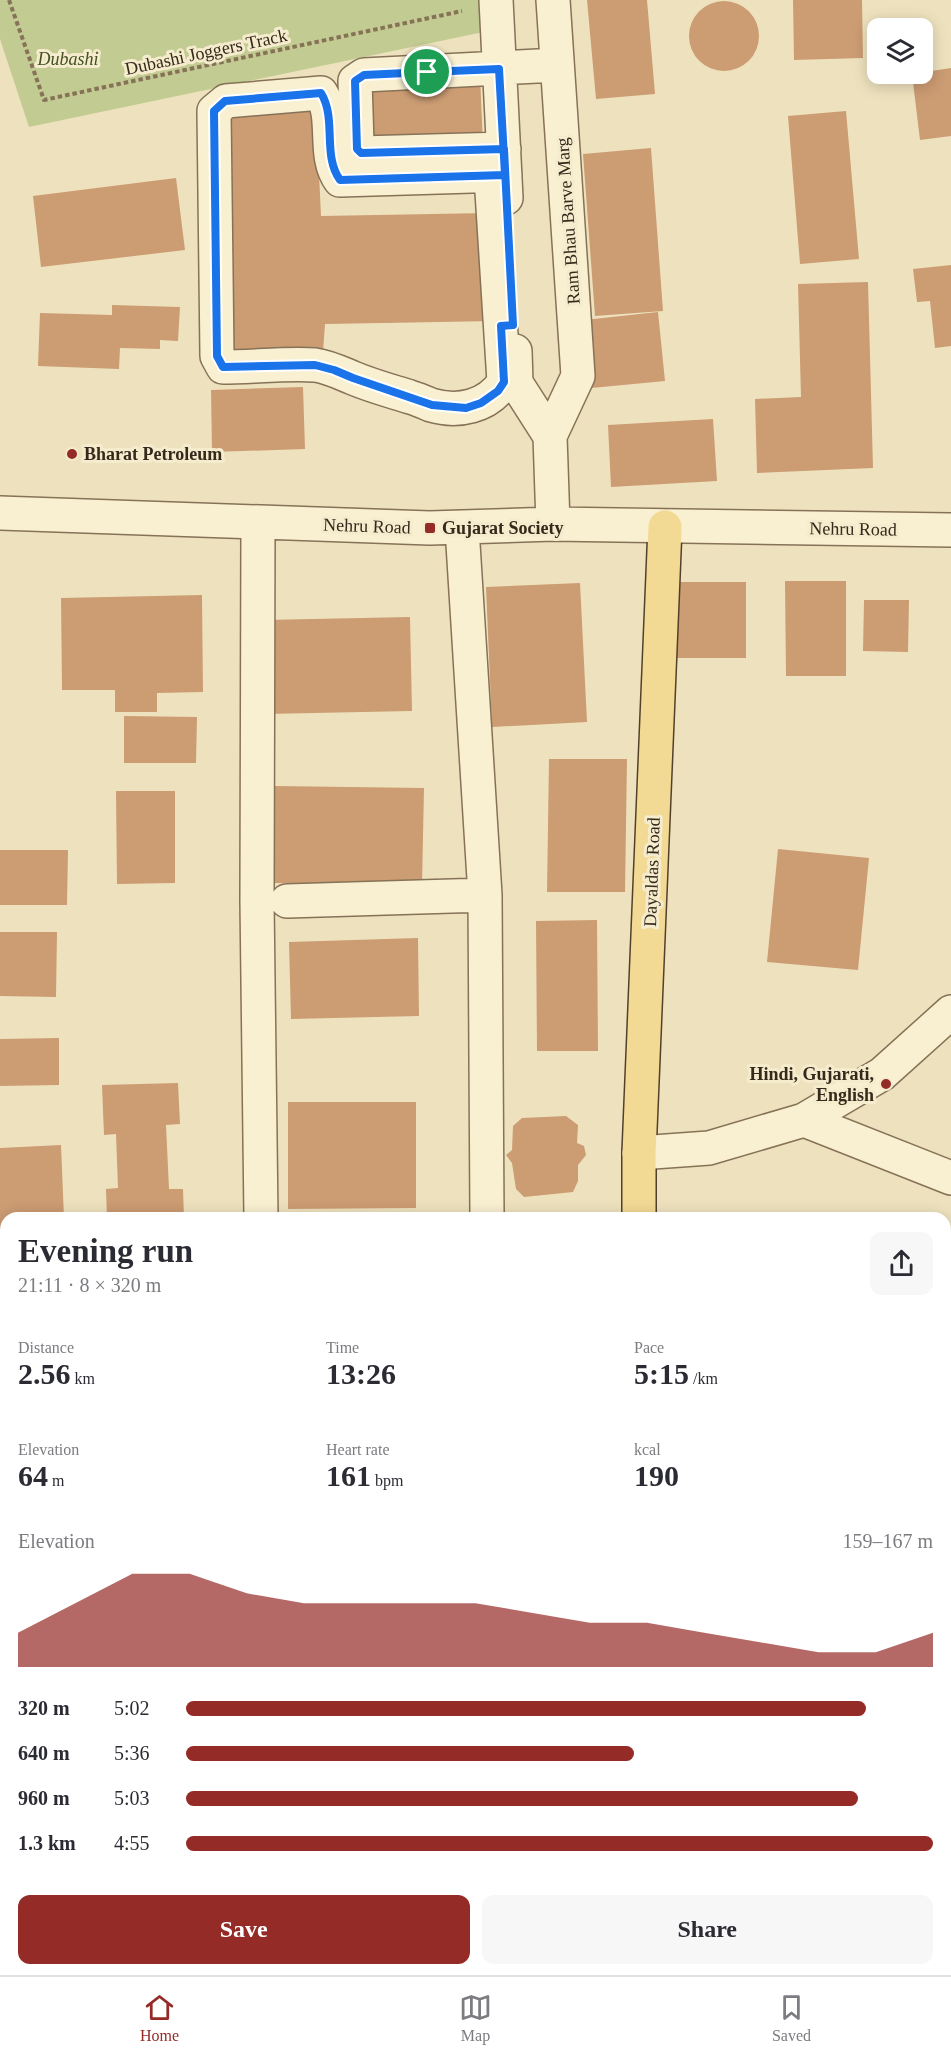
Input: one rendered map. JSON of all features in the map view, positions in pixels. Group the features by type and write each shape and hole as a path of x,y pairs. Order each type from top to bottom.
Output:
{"main road":[{"name":"Dayaldas Road","path":"639,1212 639,1153 665,526"}],"street":[{"name":"Ram Bhau Barve Marg","path":"553,0 578,376 550,436 553,524"},
{"path":"482,5 499,69 500,167 507,325 504,382 498,391 481,403 466,408 432,405 315,365 223,367 217,356 214,111 225,101 321,93 328,104 333,170 340,180 500,167"},
{"path":"500,167 361,153 357,149 355,81 364,75 557,65"},
{"path":"507,325 516,383 550,436"},
{"name":"Nehru Road","path":"0,513 462,528 553,524 951,531"},
{"path":"258,522 257,901 261,1212"},
{"path":"462,528 485,895 487,1212"},
{"path":"287,901 485,895"},
{"path":"639,1153 709,1148 804,1120 882,1074 951,1012"},
{"path":"804,1120 951,1178"}],"path":[{"name":"Dubashi Joggers Track","path":"9,0 44,99 482,5"}],"green space":[{"name":"Dubashi","path":"0,0 490,0 493,30 29,127 0,39"}],"building":[{"path":"587,0 647,0 655,94 596,99"},
{"path":"793,0 862,0 863,58 794,60"},
{"path":"724,1 737,4 749,11 756,23 759,36 756,49 749,61 737,68 724,71 711,68 699,61 692,49 689,36 692,23 699,11 711,4"},
{"path":"951,68 951,136 920,140 913,84 933,84 933,71"},
{"path":"480,75 483,145 361,147 358,79"},
{"path":"316,110 321,216 488,213 496,321 325,324 323,352 231,352 228,115"},
{"path":"846,111 859,259 800,264 788,116"},
{"path":"651,148 663,311 595,316 583,154"},
{"path":"176,178 185,250 41,267 33,196"},
{"path":"951,265 951,346 935,348 930,301 917,302 913,269"},
{"path":"868,282 873,468 757,473 755,399 801,397 798,284"},
{"path":"112,305 180,307 178,341 160,340 160,349 120,348 119,369 38,366 40,313 112,315"},
{"path":"658,312 665,381 581,389 575,321"},
{"path":"303,387 305,449 212,452 211,390"},
{"path":"713,419 717,481 611,487 608,425"},
{"path":"785,581 846,581 846,676 786,676"},
{"path":"676,582 746,582 746,658 675,658"},
{"path":"580,583 587,722 492,727 486,587"},
{"path":"202,595 203,692 157,693 157,712 115,712 115,690 62,690 61,598"},
{"path":"864,600 909,600 908,652 863,651"},
{"path":"410,617 412,711 265,714 264,620"},
{"path":"124,716 197,717 196,763 124,763"},
{"path":"549,759 627,759 625,892 547,892"},
{"path":"274,786 424,788 422,886 272,883"},
{"path":"116,791 175,791 175,883 117,884"},
{"path":"778,849 869,858 858,970 767,962"},
{"path":"0,850 68,850 67,905 0,905"},
{"path":"597,920 598,1051 537,1051 536,921"},
{"path":"0,932 57,932 56,997 0,996"},
{"path":"418,938 419,1016 291,1019 289,942"},
{"path":"59,1038 59,1085 0,1086 0,1039"},
{"path":"178,1083 180,1124 166,1125 169,1189 183,1189 184,1212 107,1212 106,1189 118,1188 116,1134 104,1135 102,1085"},
{"path":"288,1102 416,1102 416,1208 288,1209"},
{"path":"566,1116 578,1125 577,1143 584,1146 586,1155 578,1165 578,1181 573,1192 524,1197 516,1189 512,1163 506,1155 512,1150 513,1126 522,1118"},
{"path":"61,1145 64,1212 0,1212 0,1148"}],"place":[{"name":"Bharat Petroleum","path":"72,454"},
{"name":"Gujarat Society","path":"430,528"},
{"name":"Hindi, Gujarati, English","path":"886,1084"}],"route":[{"path":"427,72 364,75 355,81 357,149 361,153 504,149 513,325 501,326 504,382 498,391 481,403 466,408 449,408 385,390 315,365 223,367 217,356 214,111 225,101 321,93 328,104 333,170 340,180 505,175 504,149 499,69 427,72"}]}
